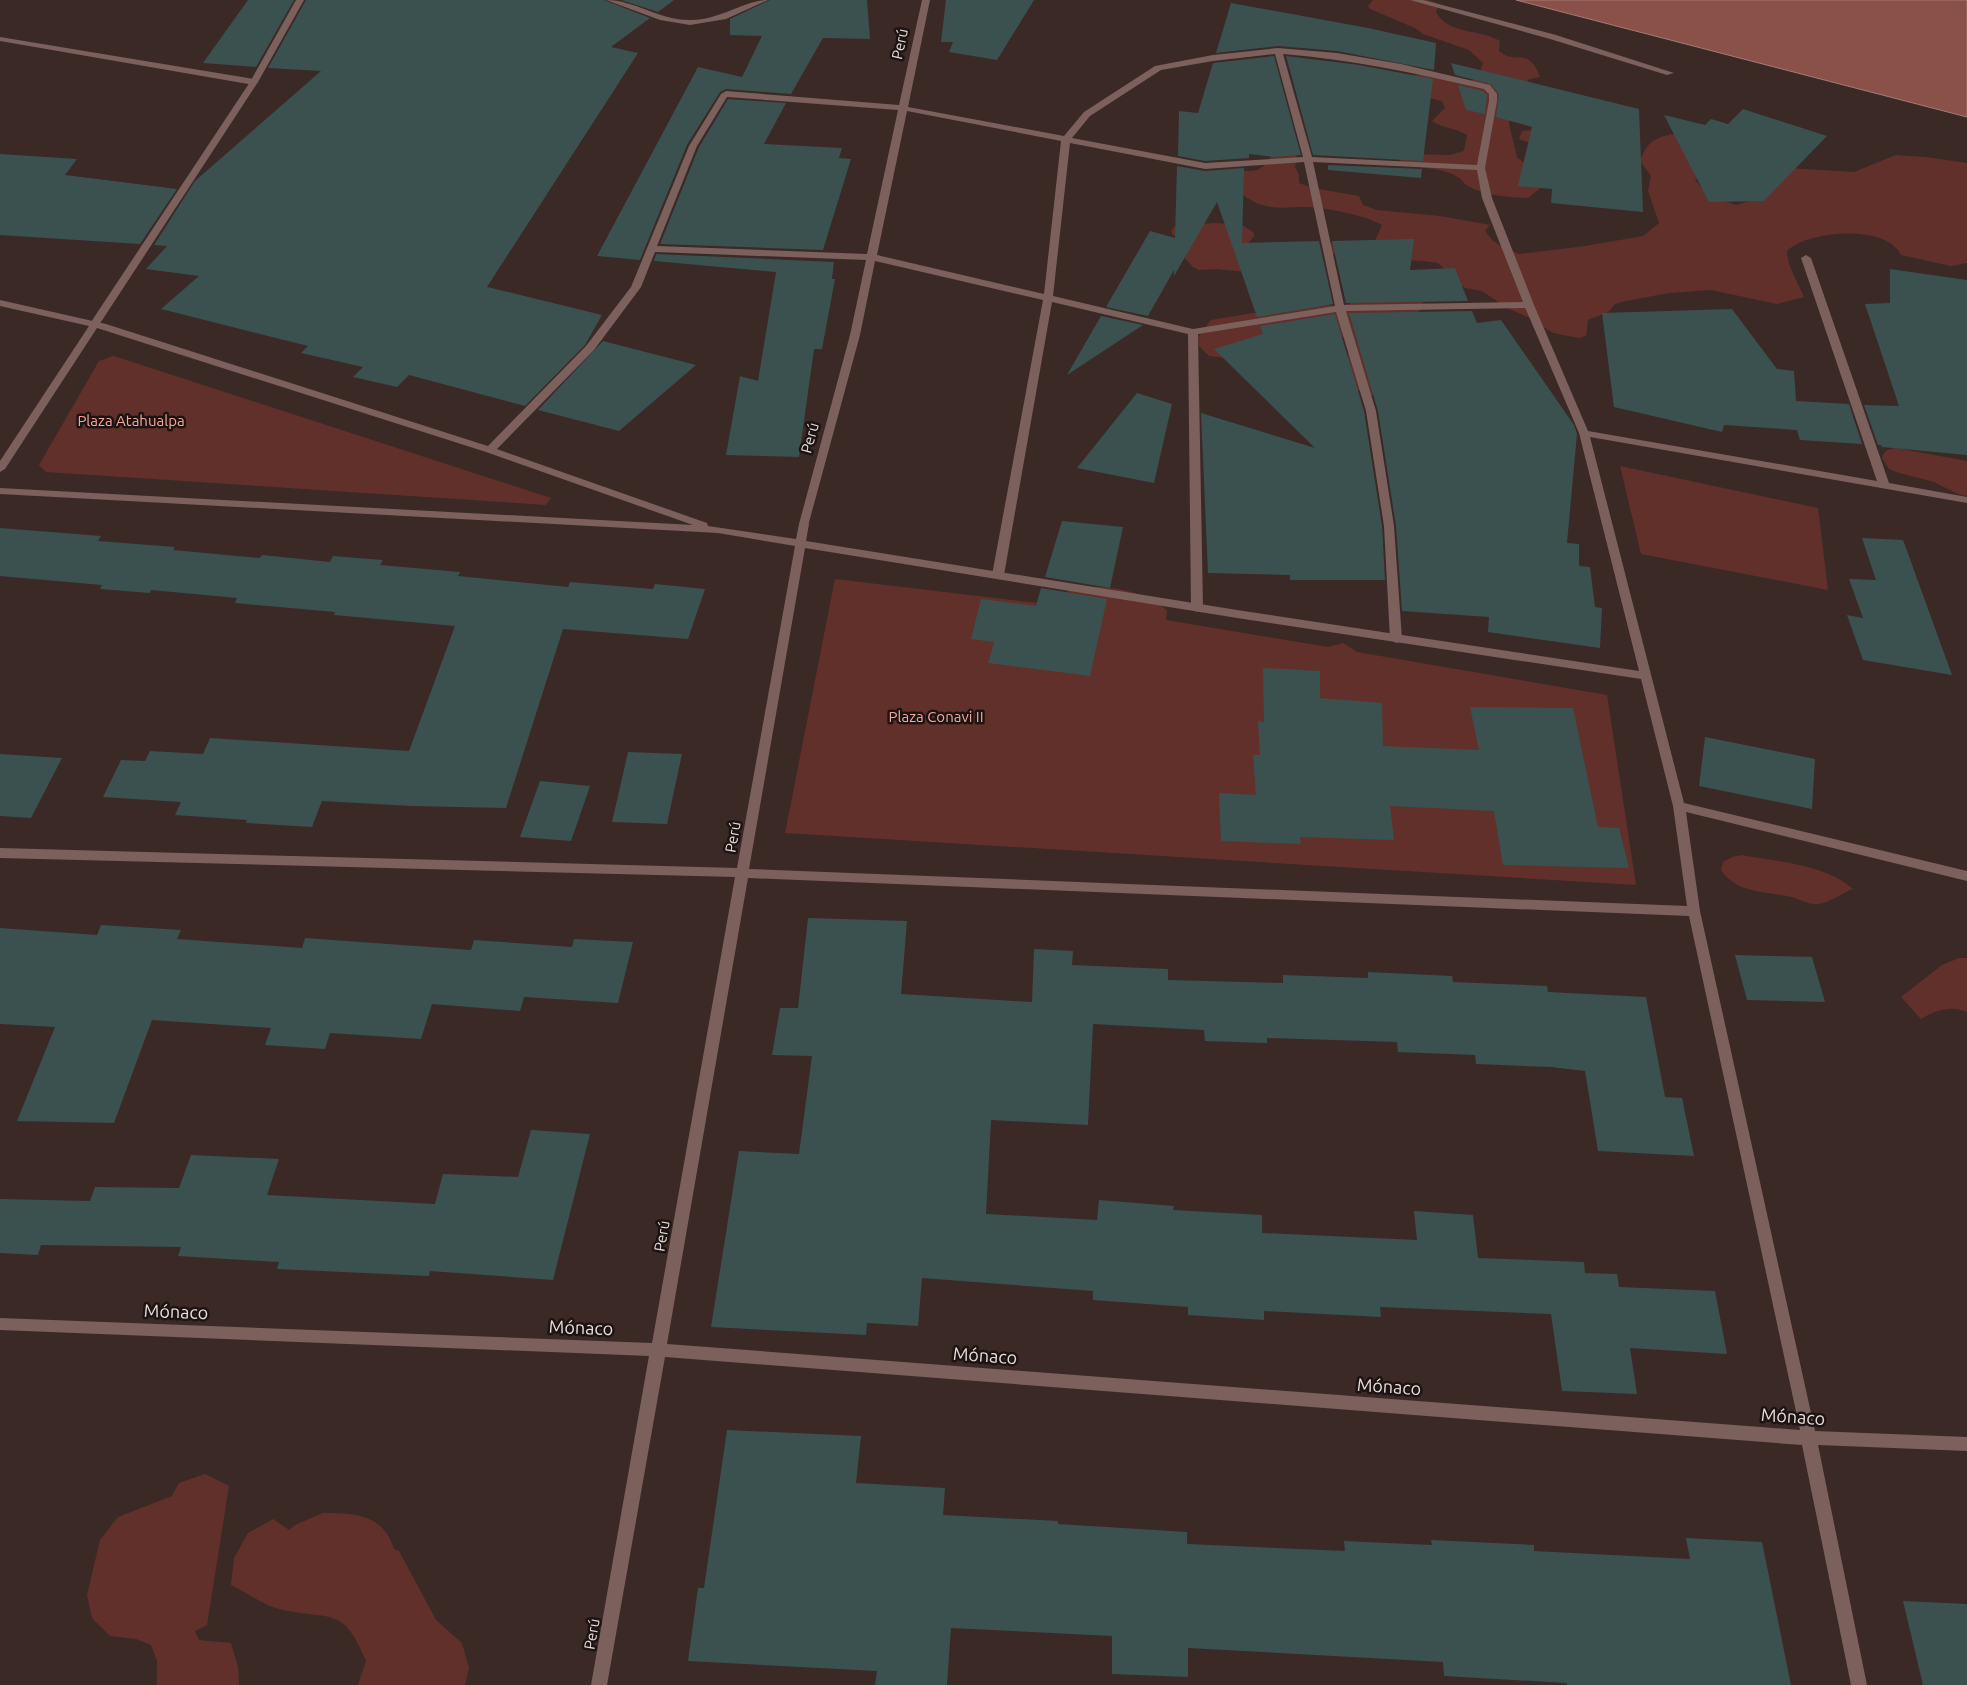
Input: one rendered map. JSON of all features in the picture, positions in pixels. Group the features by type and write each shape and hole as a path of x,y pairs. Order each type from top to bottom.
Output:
{"street":[{"path":"0,469 254,82 300,0"},
{"path":"610,0 625,2 679,22 720,18 764,0"},
{"name":"Perú","path":"599,1685 804,524 855,335 926,0"},
{"path":"1414,0 1553,37 1670,73"},
{"path":"0,39 254,82"},
{"path":"1278,51 1308,159 1340,308 1371,411 1389,526 1396,639"},
{"path":"998,575 1048,298 1066,140 1087,114 1158,68 1213,58 1278,51 1346,58 1402,67 1488,87 1493,94 1493,101 1481,168 1487,198 1528,305 1584,433 1680,806 1694,911 1809,1438 1859,1685"},
{"path":"490,450 590,348 636,287 692,146 726,94 902,108 1204,166 1308,159 1481,168"},
{"path":"652,249 871,256 1193,332 1340,308 1528,305"},
{"path":"1806,258 1884,485"},
{"path":"0,303 94,325 490,450 718,530"},
{"path":"1193,332 1197,608"},
{"path":"1584,433 1967,500"},
{"path":"0,492 718,530 1197,608 1646,676"},
{"path":"1680,806 1967,876"},
{"path":"0,853 743,874 1694,911"},
{"name":"Mónaco","path":"0,1324 659,1350 1809,1438 1967,1444"}],"green space":[{"path":"1373,0 1427,0 1435,2 1439,5 1436,12 1448,25 1492,37 1500,41 1499,51 1505,55 1526,59 1531,62 1536,67 1540,77 1529,79 1523,88 1533,93 1575,100 1600,108 1605,130 1581,143 1554,145 1535,143 1519,139 1522,131 1536,130 1567,134 1575,127 1553,115 1526,110 1510,110 1509,124 1517,157 1542,179 1543,186 1528,198 1482,192 1468,186 1450,173 1400,162 1404,154 1450,155 1464,151 1467,135 1432,121 1445,108 1442,101 1398,91 1393,84 1402,79 1421,75 1439,76 1468,82 1478,77 1483,63 1469,50 1423,34 1415,28 1370,9 1368,6"},
{"path":"1688,132 1711,169 1695,180 1708,195 1736,205 1759,198 1788,168 1854,172 1896,155 1967,163 1967,263 1951,266 1901,255 1893,245 1880,238 1864,235 1847,233 1812,238 1797,244 1787,251 1791,270 1804,297 1777,304 1711,290 1669,293 1615,304 1608,312 1588,320 1586,336 1579,338 1553,333 1528,317 1507,308 1482,291 1465,288 1438,263 1339,256 1328,251 1329,243 1375,241 1382,225 1366,218 1335,210 1307,207 1281,208 1258,204 1242,194 1239,170 1253,171 1261,168 1275,152 1296,151 1295,167 1299,175 1299,183 1313,188 1359,196 1363,205 1377,210 1440,216 1490,225 1485,231 1492,240 1519,254 1585,246 1643,236 1659,223 1648,191 1651,176 1640,161 1644,152 1653,141 1664,136"},
{"path":"1215,223 1242,225 1253,232 1254,236 1246,246 1246,272 1217,269 1199,270 1193,267 1182,255 1179,238 1173,235 1171,231 1175,226"},
{"path":"1353,286 1423,301 1421,310 1398,323 1384,397 1362,392 1344,380 1348,348 1343,337 1328,326 1226,358 1209,356 1199,346 1198,337 1211,320 1259,312 1302,301 1335,306 1350,304"},
{"name":"Plaza Atahualpa","path":"113,356 551,498 546,505 46,472 39,465 99,361"},
{"path":"1896,448 1967,461 1967,496 1958,494 1934,482 1889,469 1882,458 1883,455 1887,450"},
{"path":"1620,466 1818,508 1828,590 1641,554"},
{"name":"Plaza Conavi II","path":"835,579 1055,605 1056,601 1065,593 1078,588 1105,587 1120,589 1148,598 1159,604 1167,611 1166,620 1328,647 1343,643 1357,652 1607,695 1636,885 785,833"},
{"path":"1742,855 1815,869 1829,874 1853,889 1827,902 1815,904 1791,897 1744,888 1735,884 1721,870 1723,862 1732,857"},
{"path":"1959,958 1967,958 1967,1012 1949,1009 1932,1013 1921,1019 1901,997 1942,965"},
{"path":"205,1474 229,1486 207,1625 195,1631 199,1640 231,1643 238,1667 239,1685 157,1685 157,1661 151,1645 136,1639 110,1636 92,1618 87,1595 100,1540 118,1517 172,1496 179,1483"},
{"path":"323,1513 357,1515 375,1522 383,1529 394,1549 399,1551 436,1620 462,1643 469,1668 465,1685 358,1685 366,1661 358,1643 342,1623 333,1618 273,1607 231,1585 234,1558 248,1533 273,1519 289,1530 295,1525"}],"shaded area":[{"path":"1516,0 1967,0 1967,117"}],"building":[{"path":"248,0 294,0 256,67 203,63"},
{"path":"306,0 604,0 650,18 611,47 638,53 487,287 602,315 585,345 525,406 409,375 397,387 353,377 363,367 301,353 308,346 161,309 199,276 146,269 167,246 154,245 195,181 321,71 268,68"},
{"path":"621,0 674,0 658,12"},
{"path":"770,0 867,0 870,39 823,38 791,94 726,89 720,92 687,145 640,260 597,256 698,67 742,77 762,36 730,35 730,19"},
{"path":"946,0 1034,0 997,60 949,52 953,42 941,42"},
{"path":"1231,3 1368,28 1436,43 1434,70 1337,51 1278,46 1216,53"},
{"path":"1274,56 1301,155 1274,157 1249,154 1249,158 1205,161 1178,156 1179,111 1198,113 1213,63"},
{"path":"1286,56 1359,65 1433,79 1423,161 1313,155"},
{"path":"1451,63 1639,109 1643,212 1551,203 1552,189 1518,186 1532,127 1496,117 1499,94 1491,84 1455,75"},
{"path":"1458,85 1483,91 1487,95 1485,114 1466,110"},
{"path":"728,99 786,103 764,144 842,148 839,158 851,159 823,250 660,244 699,147"},
{"path":"1743,109 1827,136 1764,201 1709,202 1664,115 1705,125 1711,119 1728,124"},
{"path":"0,154 77,159 65,175 177,189 140,244 0,235"},
{"path":"1328,165 1422,169 1421,178 1328,170"},
{"path":"1177,166 1205,171 1244,168 1242,243 1319,241 1333,304 1257,317 1217,202 1174,276 1174,270 1148,316 1106,307 1150,231 1175,238"},
{"path":"1414,239 1410,270 1455,268 1468,301 1346,303 1332,241"},
{"path":"656,254 834,262 832,279 835,279 822,349 814,349 799,457 726,455 740,376 758,381 776,272 654,261"},
{"path":"1890,269 1967,280 1967,455 1882,447 1878,445 1864,405 1899,406 1865,304 1890,303"},
{"path":"1732,309 1777,369 1794,371 1796,401 1849,404 1862,444 1800,440 1797,430 1724,425 1722,432 1614,407 1602,313"},
{"path":"1472,311 1477,323 1501,320 1574,425 1577,434 1567,543 1579,544 1579,566 1590,567 1595,607 1602,608 1600,648 1488,632 1489,617 1402,611 1396,526 1378,411 1349,313"},
{"path":"1335,314 1364,411 1382,526 1385,580 1290,580 1290,575 1208,573 1201,413 1315,448 1214,349 1263,334 1260,326"},
{"path":"1101,316 1143,325 1067,375"},
{"path":"603,341 696,365 619,431 538,410"},
{"path":"1137,393 1172,404 1154,483 1077,468"},
{"path":"1062,521 1123,527 1110,588 1045,577"},
{"path":"0,528 101,536 98,541 175,547 173,550 260,558 262,555 330,562 333,556 383,560 380,565 460,572 458,576 568,587 570,582 653,589 655,584 705,589 688,639 563,629 506,808 412,806 322,801 312,827 246,823 247,820 175,815 181,802 103,797 121,760 145,761 150,751 203,754 210,738 409,751 455,626 334,615 335,612 235,603 237,598 151,590 150,593 100,589 102,585 0,576"},
{"path":"1862,538 1903,540 1952,675 1863,660 1847,615 1863,618 1849,579 1876,580"},
{"path":"1041,588 1107,599 1090,676 988,663 994,642 971,639 981,599 1036,606"},
{"path":"1263,668 1320,671 1320,698 1382,703 1383,746 1479,750 1470,707 1573,708 1598,827 1619,828 1629,868 1503,865 1494,811 1390,806 1394,840 1300,837 1301,844 1221,841 1219,793 1256,795 1253,755 1260,755 1258,721 1264,722"},
{"path":"1705,737 1815,759 1812,809 1699,786"},
{"path":"628,752 682,754 667,824 612,822"},
{"path":"0,754 62,758 31,818 0,816"},
{"path":"540,781 590,786 571,841 520,837"},
{"path":"808,918 907,921 901,994 1032,1002 1034,949 1073,951 1072,965 1168,969 1168,980 1283,983 1283,975 1368,978 1368,972 1452,976 1453,982 1547,986 1548,992 1646,997 1665,1097 1682,1098 1694,1156 1598,1151 1585,1071 1551,1067 1476,1064 1475,1055 1398,1052 1397,1042 1267,1038 1267,1043 1205,1041 1204,1030 1093,1024 1088,1125 991,1120 986,1214 1097,1220 1099,1200 1174,1206 1173,1210 1262,1215 1262,1233 1417,1240 1414,1211 1473,1215 1478,1258 1584,1262 1585,1273 1617,1274 1619,1287 1715,1291 1727,1354 1630,1348 1637,1394 1562,1391 1551,1314 1380,1307 1381,1317 1264,1311 1264,1320 1188,1315 1188,1307 1093,1300 1093,1291 922,1278 918,1326 867,1323 866,1335 711,1327 739,1151 799,1154 812,1056 772,1055 780,1008 798,1008"},
{"path":"101,925 181,930 177,939 302,948 305,938 471,950 474,940 572,947 574,939 633,942 618,1003 524,997 520,1011 432,1004 421,1039 330,1033 325,1049 265,1045 271,1028 152,1020 114,1123 17,1121 55,1027 0,1024 0,928 97,935"},
{"path":"1735,955 1812,957 1825,1002 1747,1000"},
{"path":"531,1130 590,1134 553,1280 430,1271 429,1276 277,1269 279,1262 178,1256 181,1247 41,1245 38,1255 0,1253 0,1199 90,1201 95,1187 179,1188 191,1155 279,1159 267,1195 435,1204 443,1174 518,1177"},
{"path":"727,1430 861,1436 856,1483 945,1488 943,1515 1058,1521 1058,1524 1187,1532 1187,1544 1345,1551 1344,1541 1432,1545 1431,1540 1534,1545 1534,1551 1690,1559 1686,1538 1762,1542 1791,1685 1567,1685 1567,1683 1444,1676 1443,1662 1188,1648 1188,1677 1112,1674 1112,1636 951,1628 947,1685 875,1685 877,1671 688,1661 698,1588 704,1588"},
{"path":"1903,1601 1967,1604 1967,1685 1923,1685"}]}
